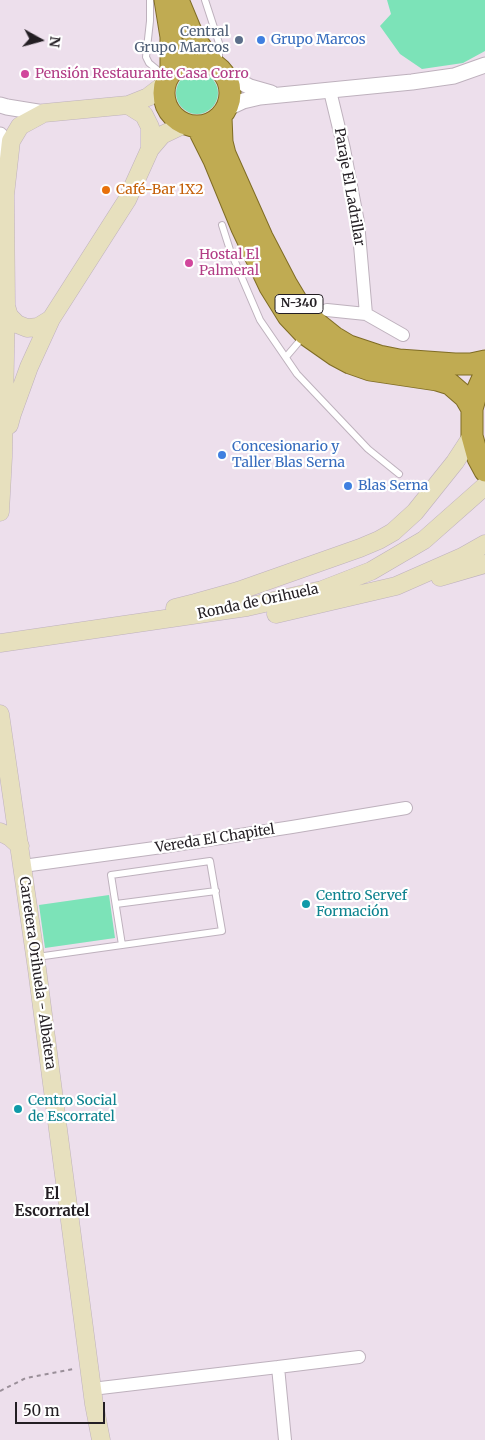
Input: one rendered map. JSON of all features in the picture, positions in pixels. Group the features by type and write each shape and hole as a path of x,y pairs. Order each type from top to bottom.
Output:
{"highway":[{"name":"N-340","path":"165,0 172,38 164,96 167,108 174,118 191,125 214,160 242,228 270,287 288,316 305,334 335,356 363,368 437,380 450,384 465,397 472,410"},
{"name":"N-340","path":"178,0 197,42 229,81 230,99 224,112 222,142 262,237 286,285 306,313 334,337 349,346 379,356 399,360 455,364 471,364 485,361"},
{"path":"167,78 177,66 185,61 194,59 203,60 219,68"},
{"path":"191,125 214,122 224,112"},
{"path":"485,373 477,391 472,410 472,436 478,458 485,471"}],"main road":[{"path":"0,512 6,306 5,194 12,141 20,126 44,113 128,105 148,97 167,78"},
{"path":"128,105 144,115 150,126 150,149"},
{"path":"2,458 12,414 29,367 52,319 127,200 150,149 162,135 191,125"},
{"path":"6,306 9,316 17,324 27,328 38,327 52,319"},
{"path":"60,635 115,618 204,601 302,569 379,540 393,532 415,512 455,462 472,436"},
{"name":"Ronda de Orihuela","path":"0,644 168,620 272,602 322,590 370,571 424,540 485,486"},
{"path":"396,586 462,557 485,544"},
{"path":"168,620 215,620 274,614 442,576 485,564"},
{"name":"Carretera Orihuela - Albatera","path":"0,714 8,770 8,815 20,846 23,866 92,1389 101,1440"},
{"path":"0,804 6,791 8,770"},
{"path":"0,825 8,822 8,815"},
{"path":"0,832 10,837 20,846"}],"street":[{"path":"224,112 243,101 260,97 330,91 454,76 485,65"},
{"path":"219,68 250,87 277,95"},
{"name":"Paraje El Ladrillar","path":"330,91 344,149 358,222 366,314"},
{"path":"0,105 44,113"},
{"path":"0,135 8,168"},
{"path":"327,310 366,314 403,335"},
{"name":"Vereda El Chapitel","path":"23,866 199,841 406,808"},
{"path":"92,1389 359,1357"},
{"path":"278,1367 285,1440"}],"lane":[{"path":"150,0 146,57 149,63 167,78"},
{"path":"205,0 218,43 219,68"},
{"path":"222,225 230,250 260,320 297,374 368,449 399,474"},
{"path":"286,357 305,334"},
{"path":"36,957 122,945 222,931 210,861 112,875 122,945"},
{"path":"116,904 216,891"}],"path":[{"path":"0,1391 26,1378 89,1366"}],"green space":[{"path":"387,0 485,0 485,51 463,63 422,69 400,54 380,26 391,14"},
{"path":"201,72 209,75 215,81 218,93 215,105 209,111 193,114 185,111 179,105 176,89 179,81 185,75"},
{"path":"109,895 115,938 45,948 39,905"}],"place":[{"name":"Central Grupo Marcos","path":"239,40"},
{"name":"Grupo Marcos","path":"261,40"},
{"name":"Pensión Restaurante Casa Corro","path":"25,74"},
{"name":"Café-Bar 1X2","path":"106,190"},
{"name":"Hostal El Palmeral","path":"189,263"},
{"name":"Concesionario y Taller Blas Serna","path":"222,455"},
{"name":"Blas Serna","path":"348,486"},
{"name":"Centro Servef Formación","path":"306,904"},
{"name":"Centro Social de Escorratel","path":"18,1109"}],"district":[{"name":"El Escorratel","path":"52,1204"}]}
